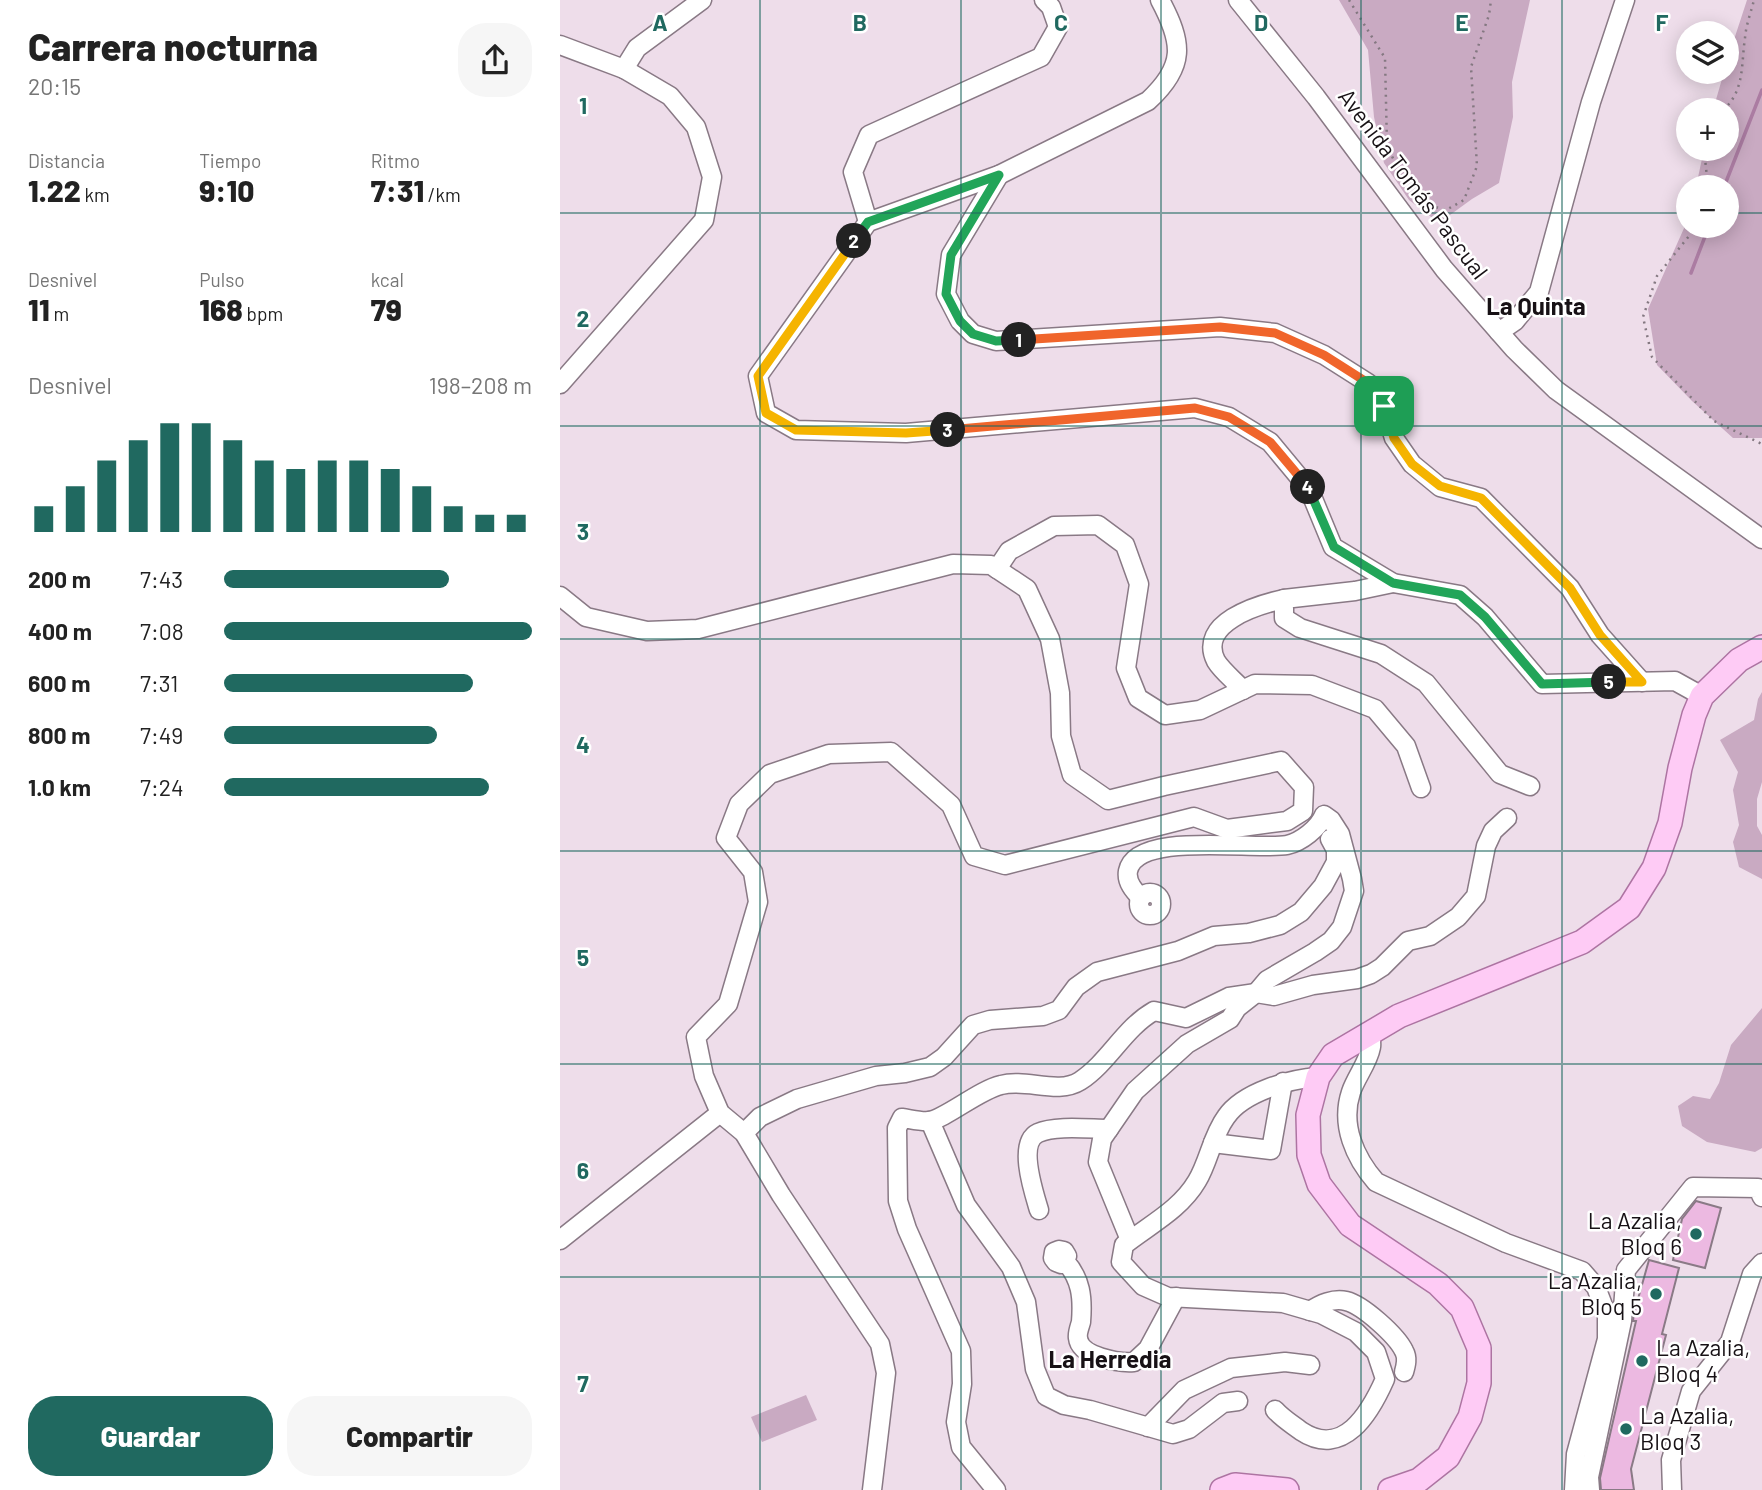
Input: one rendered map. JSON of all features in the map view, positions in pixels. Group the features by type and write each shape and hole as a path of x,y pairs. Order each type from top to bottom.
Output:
{"main road":[{"path":"1390,1490 1419,1479 1448,1457 1470,1417 1479,1383 1479,1348 1462,1308 1438,1284 1350,1226 1319,1184 1309,1155 1308,1115 1318,1077 1333,1055 1370,1031 1399,1016 1583,942 1629,908 1654,868 1670,823 1680,768 1702,696 1739,660 1762,647"},
{"path":"1222,1490 1236,1485 1287,1490"}],"street":[{"path":"624,69 637,48 702,0"},
{"path":"868,222 853,172 869,135 1041,57 1058,27 1051,7 1044,0"},
{"path":"1160,0 1178,41 1176,64 1165,86 1148,101 999,175 868,222 758,376 766,413 796,430 906,433 1195,408 1229,417 1270,442 1309,489 1334,547 1393,583 1460,595 1485,617 1542,684 1675,681 1702,696"},
{"name":"Avenida Tomás Pascual","path":"1238,0 1316,97 1444,270 1499,332 1556,390 1762,539"},
{"path":"1499,332 1515,321 1539,292 1591,102 1625,0"},
{"path":"560,45 624,69 670,96 696,127 712,177 704,220 560,384"},
{"path":"999,175 951,255 946,294 960,321 973,334 996,341 1220,327 1275,333 1324,355 1368,383 1384,406 1394,438 1412,464 1440,486 1481,498 1570,588 1600,635 1642,682"},
{"path":"997,569 1009,551 1054,526 1098,525 1125,545 1139,584 1126,668 1138,698 1165,715 1200,710 1255,684 1312,685 1375,709 1406,746 1421,788"},
{"path":"560,596 586,617 647,631 698,629 953,564 991,565 1027,589 1050,639 1059,692 1061,736 1072,775 1108,800 1281,761 1304,786 1303,811 1287,821 1227,830 1194,817 1005,865 974,856 951,805 891,752 829,754 770,774 739,804 726,838 753,872 758,902 729,1004 696,1037 704,1076 719,1114 744,1133 781,1195 880,1344 886,1373 872,1490"},
{"path":"1243,690 1217,662 1212,645 1215,634 1228,622 1263,604 1284,599 1355,591 1393,583"},
{"path":"1284,599 1284,618 1300,628 1381,654 1426,683 1500,774 1530,786"},
{"path":"1130,1240 1098,1162 1102,1139 1135,1091 1187,1044 1230,1019 1237,1008 1267,980 1331,941 1342,927 1354,891 1340,834 1331,820 1324,815 1321,822 1301,839 1288,845 1199,845 1144,852 1132,861 1127,873 1131,888 1141,898"},
{"path":"996,1490 961,1447 956,1422 962,1384 961,1351 916,1254 898,1201 897,1128 902,1118 930,1121 970,1098 1001,1085 1027,1083 1061,1087 1079,1082 1107,1056 1138,1020 1154,1011 1186,1018 1229,997 1255,993 1274,996 1313,985 1357,979 1382,967 1408,941 1439,931 1458,917 1476,897 1486,846 1493,831 1507,818"},
{"path":"744,1133 760,1117 797,1099 876,1076 930,1067 944,1057 973,1025 990,1020 1043,1016 1059,1010 1076,987 1097,972 1178,951 1214,936 1249,933 1280,925 1301,912 1323,887 1336,862 1336,850 1321,822"},
{"path":"1370,1031 1372,1047 1350,1094 1347,1118 1351,1142 1361,1165 1376,1182 1506,1243 1582,1271 1596,1287 1607,1316 1607,1339 1576,1454 1574,1490"},
{"path":"1275,1410 1281,1418 1310,1437 1332,1440 1352,1430 1374,1404 1385,1379 1376,1352 1356,1332 1310,1311 1283,1303 1168,1297 1143,1286 1121,1262 1124,1245 1179,1204 1197,1181 1226,1116 1236,1107 1283,1082 1318,1077"},
{"path":"1213,1143 1271,1150 1283,1082"},
{"path":"560,1240 719,1114"},
{"path":"930,1121 966,1205 1012,1267 1026,1302 1034,1368 1046,1396 1064,1405 1173,1434 1189,1429 1223,1403 1238,1401"},
{"path":"1039,1210 1027,1159 1030,1142 1037,1133 1063,1129 1109,1129"},
{"path":"1590,1490 1589,1477 1622,1321 1626,1270 1693,1187 1758,1188 1762,1197"},
{"path":"1065,1261 1077,1275 1081,1295 1081,1322 1077,1338 1082,1347 1097,1356 1120,1363 1134,1362 1148,1349 1176,1297"},
{"path":"1672,1490 1671,1460 1691,1391 1730,1342 1752,1273 1762,1263"},
{"path":"1310,1311 1331,1301 1347,1301 1369,1315 1394,1336 1404,1351 1407,1359 1404,1372"},
{"path":"1149,1427 1184,1390 1231,1368 1285,1362 1310,1365"}],"path":[{"path":"1349,0 1385,58 1387,146 1405,183 1425,204 1446,210 1464,200 1477,166 1471,66 1492,0"},
{"path":"1734,98 1741,82 1745,35 1755,0"},
{"path":"1687,238 1657,276 1643,317 1652,357 1714,421 1762,444"}],"shaded area":[{"path":"1339,0 1530,0 1512,82 1513,117 1499,183 1439,223 1409,200 1384,163 1374,117 1368,50"},
{"path":"1747,0 1762,0 1762,438 1733,438 1657,365 1648,309 1680,238 1739,238 1739,175 1699,175 1701,161 1739,161 1739,98 1716,98 1721,84 1739,84 1739,24"},
{"path":"1762,692 1762,782 1757,799 1757,826 1762,835 1762,879 1739,867 1733,842 1739,825 1733,790 1738,772 1720,740 1754,720"},
{"path":"1762,1008 1762,1148 1755,1152 1707,1142 1682,1126 1678,1106 1693,1096 1710,1099 1719,1083 1731,1045"},
{"path":"806,1395 817,1420 762,1442 751,1417"}],"building":[{"name":"La Azalia, Bloq 6","path":"1696,1201 1721,1208 1705,1268 1673,1260 1682,1219"},
{"path":"1649,1260 1679,1268 1662,1334 1666,1335 1631,1469 1634,1490 1601,1490 1600,1478 1636,1321 1633,1321 1634,1313"}],"waterway":[{"path":"1729,175 1762,90"},
{"path":"1691,273 1704,238"}],"place":[{"name":"La Azalia, Bloq 6","path":"1696,1234"},
{"name":"La Azalia, Bloq 5","path":"1656,1294"},
{"name":"La Azalia, Bloq 4","path":"1642,1361"},
{"name":"La Azalia, Bloq 3","path":"1626,1429"}],"district":[{"name":"La Quinta","path":"1536,307"},
{"name":"La Herredia","path":"1110,1360"}],"route":[{"path":"999,175 951,255 946,294 960,321 973,334 996,341 1220,327 1275,333 1324,355 1368,383 1384,406 1394,438 1412,464 1440,486 1481,498 1570,588 1600,635 1642,682 1542,684 1485,617 1460,595 1393,583 1334,547 1309,489 1270,442 1229,417 1195,408 906,433 796,430 766,413 758,376 868,222 999,175"}]}
